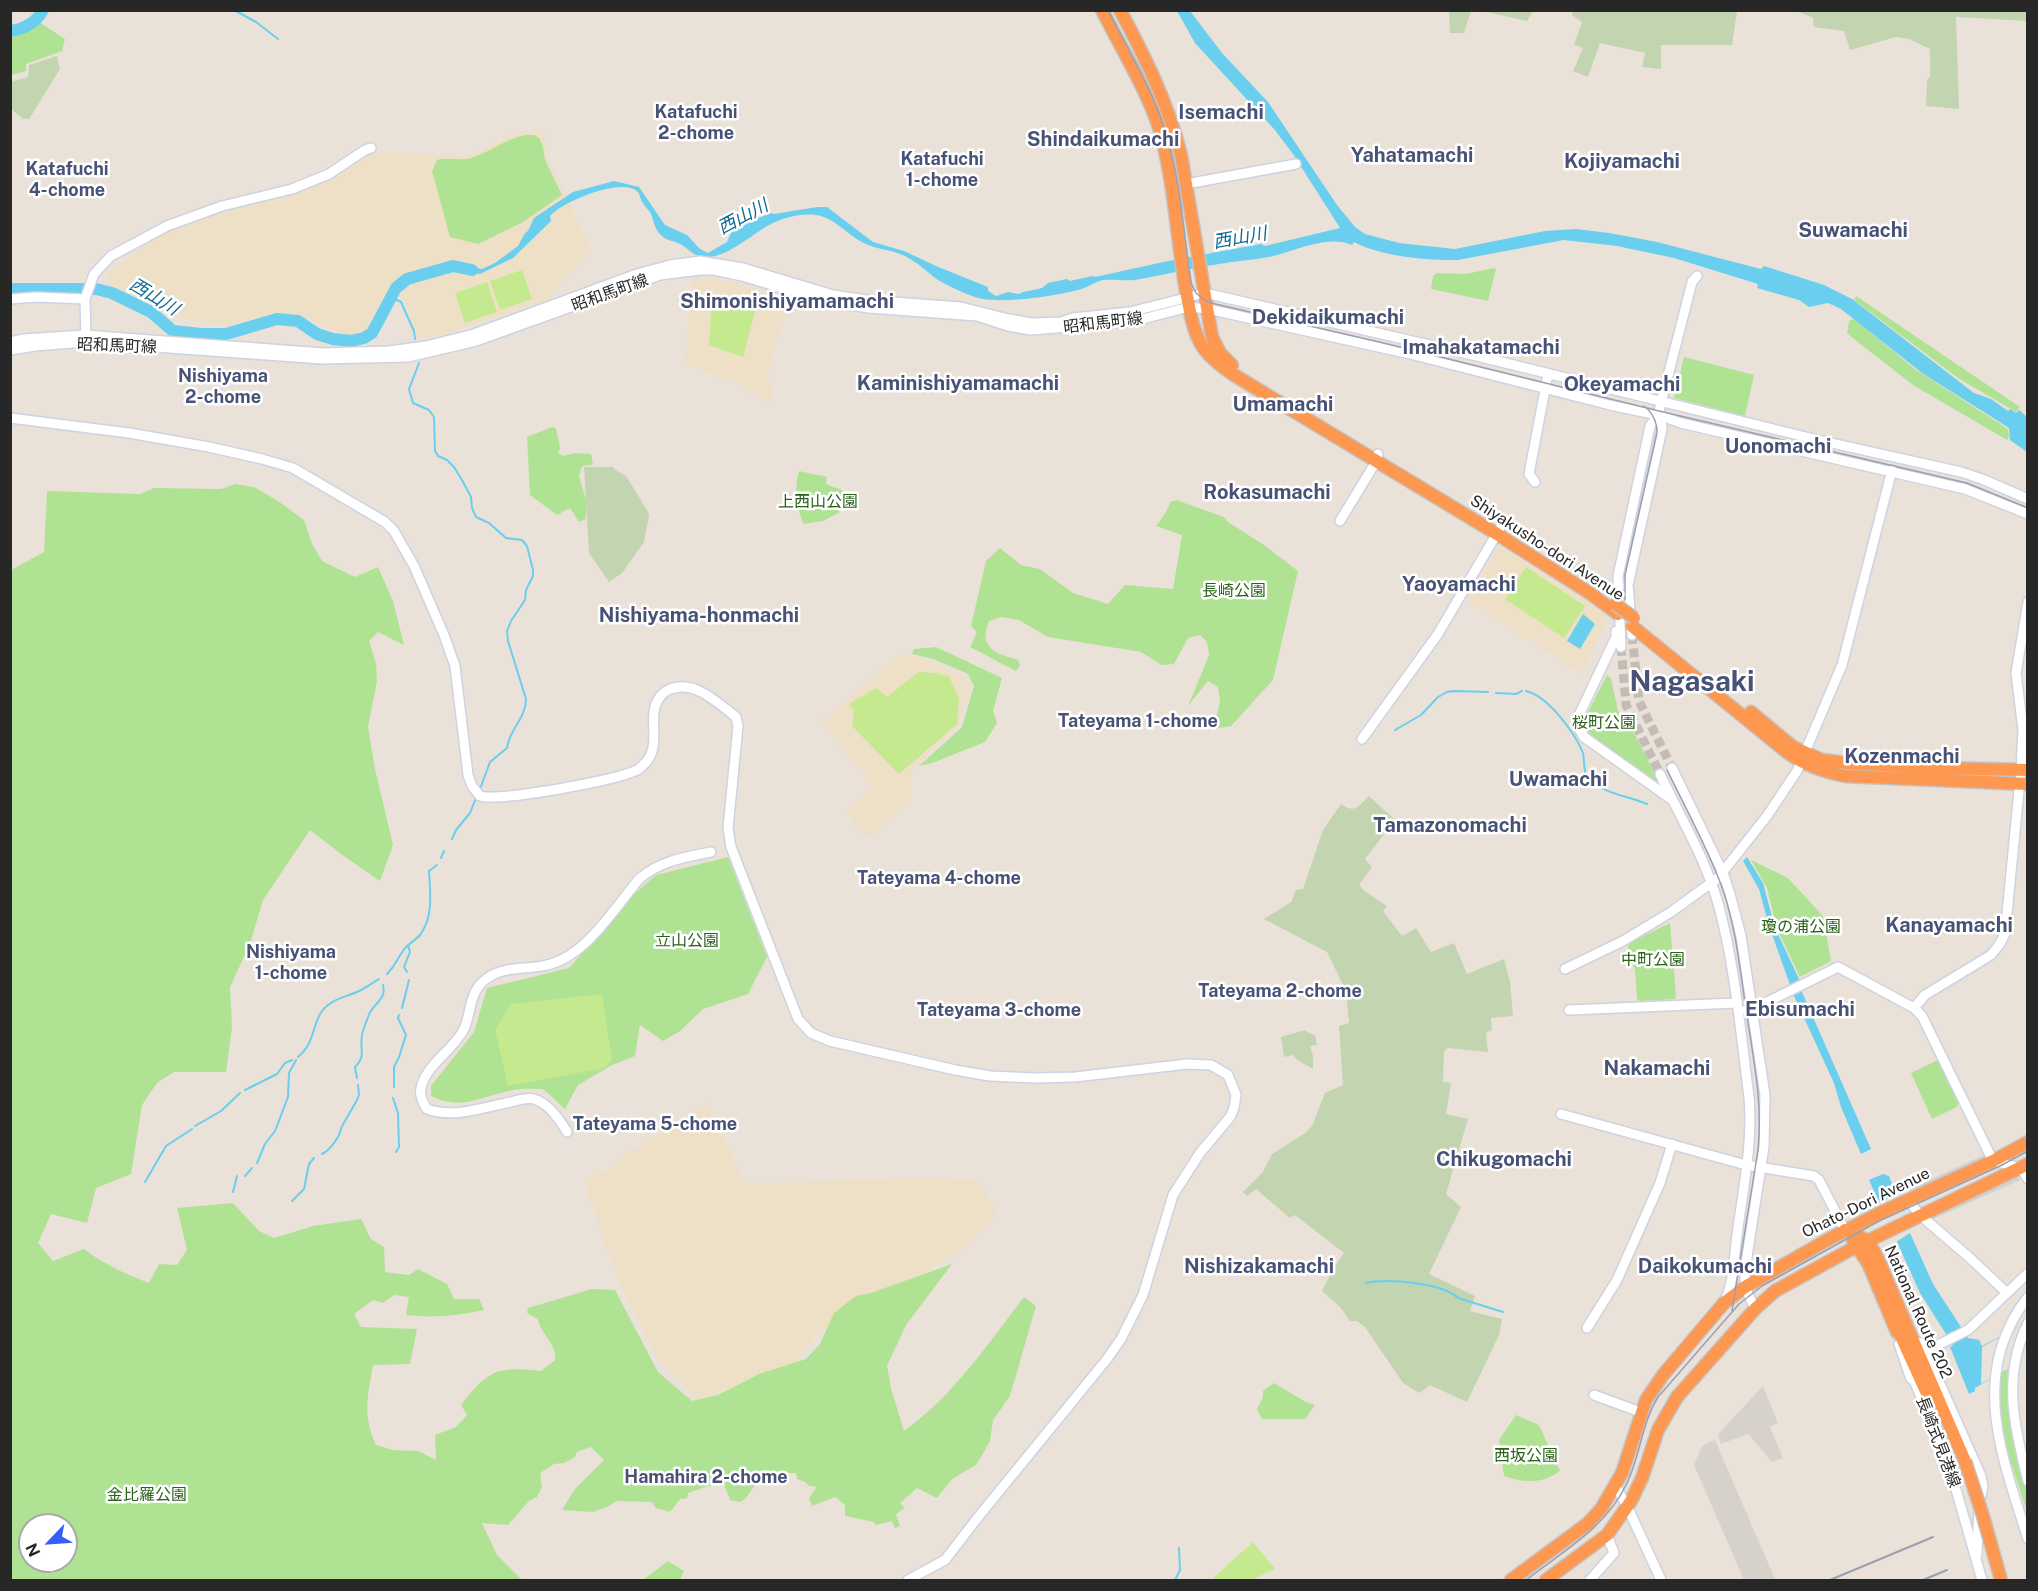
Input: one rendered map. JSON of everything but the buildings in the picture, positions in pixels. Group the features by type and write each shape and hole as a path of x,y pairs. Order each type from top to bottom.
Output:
{"highway":[{"name":"Shiyakusho-dori Avenue","path":"1102,10 1160,131 1167,160 1188,302 1201,344 1218,364 1499,531 1614,606 1632,627 1819,770 1845,777 2024,783"},
{"name":"Shiyakusho-dori Avenue","path":"1120,10 1160,89 1173,126 1186,184 1214,342 1227,362 1377,457"},
{"name":"Shiyakusho-dori Avenue","path":"1803,758 1846,764 2024,770"},
{"name":"Ohato-Dori Avenue","path":"1511,1581 1587,1524 1601,1509 1623,1473 1646,1400 1663,1375 1724,1303 1758,1279 1845,1230 1993,1161 2028,1142"},
{"name":"Ohato-Dori Avenue","path":"1546,1581 1607,1535 1627,1506 1642,1478 1658,1430 1677,1397 1755,1309 1775,1291 1914,1218 2025,1170"},
{"name":"National Route 202","path":"1845,1230 1878,1259 1925,1352 1961,1462 1993,1581"},
{"name":"National Route 202","path":"1862,1244 1897,1332 1925,1352"},
{"name":"National Route 202","path":"1925,1352 1917,1377 1961,1462 1983,1516 2001,1581"}],"street":[{"path":"86,339 85,299 94,274 111,256 167,226 222,206 292,189 329,174 371,148"},
{"path":"1186,184 1296,164"},
{"name":"昭和馬町線","path":"10,342 24,339 86,339 323,352 389,351 426,346 474,334 637,274 670,264 699,261 743,268 833,295 866,300 961,307 1031,323 1061,322 1073,318 1130,312 1188,302 1205,293"},
{"path":"1621,646 1618,576 1650,426 1658,415 1692,282 1697,276"},
{"path":"1205,293 1481,357 1818,440 1965,489 2028,514"},
{"path":"10,299 36,297 85,299"},
{"name":"昭和馬町線","path":"1188,302 1208,309 1410,354 1658,415 1681,423 1894,465"},
{"name":"昭和馬町線","path":"10,350 86,339"},
{"path":"1410,354 1414,341"},
{"path":"1477,371 1481,357"},
{"path":"1535,482 1529,474 1548,374"},
{"path":"1610,405 1616,390"},
{"path":"1632,627 1628,585 1662,429 1658,415"},
{"path":"10,418 209,447 262,459 293,468 385,522 414,566 455,666 468,775 472,786 480,796 497,798 539,792 624,775 639,769 648,760 654,748 654,708 660,696 672,688 692,687 721,705 736,717 738,726 728,828 731,848 798,1019 816,1036 955,1070 990,1076 1075,1077 1187,1064 1211,1065 1228,1075 1236,1095 1234,1108 1230,1117 1200,1152 1173,1195 1143,1295 1121,1339 945,1560 908,1581"},
{"path":"1340,521 1377,457"},
{"path":"1894,465 1982,479 2028,499"},
{"path":"1565,969 1623,941 1671,912 1711,883 1723,873 1767,816 1803,758 1842,665 1894,465"},
{"path":"1362,739 1438,634 1499,531"},
{"path":"1914,1008 1925,995 1991,954 2005,933 2024,783 2023,730 2016,673 2028,602"},
{"path":"1614,606 1616,637 1577,721 1578,729 1584,737 1672,801"},
{"path":"1672,768 1723,873 1741,936 1765,1095 1766,1123 1761,1168 1745,1269 1745,1287 1755,1309"},
{"path":"1660,774 1711,883 1719,906 1737,1007 1751,1119 1732,1272 1728,1296 1724,1303"},
{"path":"567,1132 549,1109 534,1099 457,1113 440,1113 427,1109 422,1101 420,1089 426,1076 463,1030 474,995 487,978 504,971 547,965 567,958 587,942 646,873 673,861 711,852"},
{"path":"1569,1010 1737,1007 1751,1009 1838,967 1914,1008 1922,1016 1993,1161 2025,1170"},
{"path":"1561,1114 1746,1165 1814,1176 1819,1180 1845,1230"},
{"path":"1587,1328 1617,1280 1660,1183 1672,1144"},
{"path":"1905,1201 1914,1218 1969,1257 2007,1293"},
{"path":"1745,1269 1758,1279"},
{"path":"1925,1352 1968,1330 2028,1273"},
{"path":"2028,1297 2015,1317 2001,1347 1996,1366 1994,1390 1999,1438 2028,1539"},
{"path":"2028,1323 2014,1360 2011,1389 2017,1435 2028,1480"},
{"name":"長崎式見港線","path":"1897,1332 1895,1333 1911,1379 1917,1377 1953,1477 1982,1581"},
{"name":"長崎式見港線","path":"1925,1352 1982,1480 1976,1556"},
{"path":"1594,1395 1643,1413"},
{"path":"1953,1477 1960,1484 1977,1474 1965,1443"},
{"path":"1957,1491 1976,1479 1982,1480"},
{"path":"1616,1487 1661,1581"},
{"path":"1590,1581 1614,1553 1607,1535"}],"shaded area":[{"path":"536,131 544,135 547,157 592,251 567,274 547,301 433,337 419,339 396,282 368,328 352,336 344,336 308,318 283,314 225,325 175,318 111,284 107,273 165,231 227,211 296,193 342,172 366,155 376,152 468,156 514,134"},
{"path":"715,278 789,301 766,378 774,382 770,401 736,383 685,364 692,285 695,279"},
{"path":"1499,546 1580,595 1606,615 1607,624 1580,673 1467,600"},
{"path":"901,653 931,661 972,683 959,726 912,769 911,801 868,837 845,812 873,787 824,726 823,720"},
{"path":"708,1103 745,1184 902,1178 978,1179 996,1213 966,1249 820,1330 791,1368 726,1392 696,1400 659,1360 626,1296 601,1233 584,1180 611,1168 630,1152"},
{"path":"1984,1155 1984,1159 1911,1193 1907,1190"},
{"path":"2016,1176 2020,1180 1933,1219 1933,1216"},
{"path":"1763,1386 1778,1423 1770,1427 1783,1458 1772,1462 1748,1434 1721,1444 1718,1434"},
{"path":"1715,1440 1775,1579 1744,1580 1694,1465 1702,1446"}],"green space":[{"path":"1573,10 1737,11 1732,45 1661,45 1661,69 1642,67 1645,53 1600,43 1588,77 1573,71 1583,48 1574,45 1582,22 1572,15"},
{"path":"2027,10 2027,21 1956,17 1959,109 1926,106 1927,80 1930,77 1930,49 1909,39 1896,37 1850,50 1844,31 1814,27 1813,18 1797,11"},
{"path":"1449,11 1471,11 1464,33 1450,33"},
{"path":"1482,11 1533,11 1527,21"},
{"path":"39,22 65,39 62,51 26,64 26,71 11,75 11,34 30,29"},
{"path":"57,56 60,69 29,119 23,119 11,109 11,82 28,77 29,65"},
{"path":"534,135 539,138 545,160 562,195 523,222 478,244 450,237 432,171 437,160 471,158 511,139"},
{"path":"1496,269 1488,301 1431,289 1433,276 1437,273 1466,274"},
{"path":"522,270 532,299 500,310 490,281"},
{"path":"487,282 497,312 465,323 455,293"},
{"path":"1856,296 2020,407 2016,412 1958,378 1854,300"},
{"path":"712,302 755,311 743,357 709,345"},
{"path":"1854,319 1915,369 2008,429 2007,440 1913,385 1854,339 1847,333 1849,321"},
{"path":"1684,357 1754,375 1745,416 1674,398"},
{"path":"552,427 556,428 560,448 558,453 563,456 575,453 591,454 593,465 582,466 579,476 586,500 586,519 579,522 570,508 557,515 530,495 527,437"},
{"path":"584,467 613,467 626,476 649,516 644,542 622,573 609,582 589,553"},
{"name":"上西山公園","path":"799,471 827,477 826,484 842,490 840,512 823,521 803,524 796,491"},
{"name":"金比羅公園","path":"236,484 254,487 304,520 312,544 322,561 355,577 378,567 393,601 404,645 378,632 369,641 376,663 377,681 368,727 375,769 393,845 380,881 310,830 263,900 250,944 230,987 232,1027 226,1072 174,1072 157,1083 142,1105 131,1174 96,1188 87,1223 51,1214 38,1243 53,1261 84,1249 115,1268 149,1283 159,1264 177,1265 187,1250 177,1208 233,1203 259,1231 274,1238 313,1226 361,1219 371,1239 384,1247 385,1272 409,1275 418,1269 447,1284 454,1299 479,1299 484,1310 445,1316 406,1315 409,1297 394,1295 383,1303 373,1300 354,1314 361,1327 417,1329 410,1364 373,1365 367,1405 369,1424 376,1445 393,1450 418,1451 436,1460 435,1435 456,1427 467,1415 461,1405 479,1384 503,1370 541,1371 555,1360 551,1344 538,1319 527,1313 528,1308 592,1289 615,1290 658,1372 692,1401 718,1395 759,1374 806,1359 820,1344 834,1313 856,1296 871,1293 952,1264 906,1325 887,1366 904,1431 954,1386 1024,1297 1036,1306 1010,1396 993,1420 990,1441 976,1465 952,1479 937,1498 917,1488 900,1503 905,1508 896,1514 900,1526 895,1528 892,1521 876,1525 874,1522 845,1516 845,1505 835,1497 812,1506 809,1498 817,1487 809,1486 797,1479 796,1473 778,1473 756,1484 740,1502 730,1500 723,1481 688,1493 687,1498 680,1499 670,1512 656,1508 652,1502 617,1501 593,1512 562,1510 574,1490 604,1460 591,1447 577,1452 575,1457 564,1463 554,1464 540,1473 542,1487 537,1497 529,1501 508,1525 482,1523 497,1555 522,1580 11,1580 11,570 44,552 47,491 140,494 154,488 221,489"},
{"name":"長崎公園","path":"1176,500 1224,517 1298,571 1273,680 1231,726 1214,729 1220,701 1218,687 1208,681 1188,706 1209,655 1207,642 1200,635 1188,638 1174,664 1161,665 1141,652 1048,637 1019,620 1001,617 989,621 986,638 988,644 996,652 1018,660 1020,666 1016,671 970,647 977,632 971,626 986,561 1000,548 1021,565 1040,569 1073,593 1108,604 1125,585 1173,589 1182,535 1156,526 1171,501"},
{"path":"1526,567 1585,606 1564,638 1505,599"},
{"path":"936,647 1002,678 993,711 997,723 985,742 919,766 962,727 974,686 968,674 933,659 912,654 914,649"},
{"path":"919,672 937,673 949,677 959,699 957,724 899,774 852,726 854,710 849,704 876,688 887,697"},
{"name":"桜町公園","path":"1607,675 1611,678 1621,724 1633,731 1668,800 1587,731 1584,720"},
{"path":"1369,796 1395,820 1365,859 1372,867 1359,885 1387,906 1383,911 1402,936 1416,928 1431,952 1454,943 1467,974 1504,959 1510,982 1513,1016 1491,1018 1492,1030 1486,1033 1488,1052 1447,1048 1444,1052 1443,1082 1451,1083 1446,1114 1468,1119 1446,1194 1461,1207 1429,1274 1475,1296 1470,1311 1502,1319 1499,1335 1467,1402 1430,1385 1419,1393 1403,1383 1365,1327 1357,1321 1350,1321 1341,1308 1322,1291 1344,1253 1295,1215 1290,1218 1256,1189 1247,1196 1243,1192 1263,1172 1272,1154 1312,1126 1325,1093 1343,1085 1339,1026 1349,1023 1346,991 1327,952 1264,919 1291,902 1296,890 1303,889 1323,830 1341,804 1353,809"},
{"name":"立山公園","path":"728,857 767,957 748,994 703,1009 680,1031 663,1041 640,1025 635,1056 612,1065 578,1085 565,1109 543,1089 513,1090 461,1103 431,1096 431,1086 474,1032 487,988 569,968 633,895 656,875"},
{"name":"瓊の浦公園","path":"1751,860 1788,878 1823,916 1831,961 1800,977 1777,929 1767,888"},
{"name":"中町公園","path":"1670,923 1675,999 1640,1001 1637,999 1635,971 1628,947 1629,943"},
{"path":"602,994 612,1060 605,1068 508,1086 495,1030 511,1004"},
{"path":"1305,1030 1315,1035 1317,1045 1310,1046 1313,1069 1293,1055 1284,1057 1281,1037"},
{"path":"1938,1060 1958,1102 1957,1107 1932,1119 1911,1073"},
{"path":"2008,1369 2009,1417 2017,1461 2027,1487 2027,1512 1999,1419 1997,1375"},
{"path":"1274,1383 1315,1405 1305,1419 1262,1419 1257,1409 1263,1397 1263,1391"},
{"name":"西坂公園","path":"1516,1415 1539,1425 1560,1471 1547,1478 1533,1481 1504,1476 1499,1440"},
{"path":"1253,1542 1275,1569 1251,1580 1211,1580"},
{"path":"668,1561 684,1571 680,1580 643,1580"}],"water":[{"path":"1177,11 1190,11 1222,53 1268,102 1337,205 1355,227 1365,234 1399,243 1455,249 1545,231 1576,229 1657,242 1761,269 1764,266 1824,285 1852,299 1974,393 1991,399 2008,411 2010,409 2016,413 2019,410 2027,417 2027,452 2010,440 2009,428 1922,373 1841,309 1828,303 1809,307 1799,300 1757,288 1758,284 1674,258 1617,246 1564,240 1458,260 1446,260 1405,257 1377,251 1354,242 1352,245 1332,242 1310,245 1269,257 1135,280 1103,280 1081,289 1055,295 998,300 975,297 956,289 938,280 905,256 867,245 834,222 816,215 782,219 724,253 716,256 699,256 660,235 637,191 629,187 618,187 578,198 556,210 550,216 551,221 513,258 480,274 458,270 457,264 482,269 495,263 518,246 534,218 573,192 614,181 639,187 665,225 687,235 700,249 708,253 727,242 733,228 771,213 827,207 873,242 904,251 988,287 988,291 996,296 1008,292 1019,294 1042,288 1048,283 1067,279 1070,281 1095,277 1261,244 1265,246 1340,228 1293,154 1274,129 1195,43"},
{"path":"1583,614 1595,624 1580,649 1567,641"},
{"path":"1747,857 1763,883 1775,928 1871,1149 1861,1154 1841,1107 1834,1083 1794,996 1769,926 1759,889 1743,861"},
{"path":"1883,1174 1889,1176 1910,1233 1933,1284 1968,1338 1979,1340 1982,1346 2027,1322 2027,1358 1975,1388 1975,1391 1969,1394 1950,1347 1953,1345 1920,1293 1869,1180"}],"pier":[{"path":"1896,1194 1910,1233 1896,1242 1879,1203"},
{"path":"2027,1322 2027,1358 1981,1384 1982,1347"}],"waterway":[{"path":"10,31 29,25 43,10"},
{"path":"234,10 256,22 278,39"},
{"name":"西山川","path":"10,289 96,289 112,293 151,312 173,331 226,334 277,319 298,321 317,334 351,341 364,338 372,333 396,288 407,279 453,266 472,270"},
{"path":"391,297 401,302 414,331 415,339"},
{"path":"419,363 409,389 413,403 429,410 434,417 435,451 438,456 447,460 454,467 471,497 476,517 489,523 506,538 522,540 527,546 533,570 525,600 507,631 526,699 525,706 508,741 507,748 490,762 480,789"},
{"path":"1496,693 1516,694 1522,691"},
{"path":"1526,691 1543,700 1560,716 1583,753 1586,776 1602,788 1647,804"},
{"path":"1395,730 1421,715 1438,697 1447,692 1488,692"},
{"path":"452,839 456,830 470,813 476,798"},
{"path":"441,858 444,851"},
{"path":"387,974 424,928 430,904 429,871 437,865"},
{"path":"407,972 404,967 410,952 408,945"},
{"path":"298,1057 308,1046 319,1016 326,1007 379,979"},
{"path":"402,1008 409,980"},
{"path":"357,1078 355,1067 362,1055 363,1030 370,1012 383,995 383,985"},
{"path":"394,1087 394,1067 406,1035 398,1018 399,1015"},
{"path":"245,1090 277,1074 285,1063 292,1060"},
{"path":"257,1163 265,1144 275,1131 288,1097 289,1073 296,1060"},
{"path":"322,1154 339,1135 359,1095 358,1085"},
{"path":"195,1126 221,1111 240,1093"},
{"path":"393,1098 398,1113 399,1147 396,1152"},
{"path":"145,1182 166,1146 192,1129"},
{"path":"292,1201 304,1189 309,1164 314,1158"},
{"path":"245,1176 252,1168"},
{"path":"233,1192 237,1176"},
{"path":"1366,1283 1387,1281 1428,1285 1451,1293 1458,1298 1503,1312"},
{"path":"1175,1580 1180,1570 1179,1548"}],"tunnel":[{"path":"1632,635 1639,701 1672,768"},
{"path":"1621,647 1626,705 1660,774"}],"tram line":[{"path":"1108,10 1157,107 1163,124 1176,176 1191,283 1196,293 1207,302 1967,483 2028,508"},
{"path":"1625,600 1625,575 1657,433 1654,418 1644,406"},
{"path":"1667,770 1711,859 1723,890 1737,949 1756,1080 1759,1115 1758,1150 1732,1311"},
{"path":"1526,1580 1569,1549 1608,1513 1627,1483 1648,1418 1658,1397 1739,1304 1762,1286 1879,1221 2028,1151"}],"railway":[{"path":"1830,1580 1933,1537"},
{"path":"1923,1580 1947,1570"}],"district":[{"name":"Isemachi","path":"1221,113"},
{"name":"Katafuchi 2-chome","path":"696,122"},
{"name":"Shindaikumachi","path":"1103,140"},
{"name":"Yahatamachi","path":"1412,156"},
{"name":"Kojiyamachi","path":"1622,162"},
{"name":"Katafuchi 1-chome","path":"942,169"},
{"name":"Katafuchi 4-chome","path":"67,180"},
{"name":"Suwamachi","path":"1853,231"},
{"name":"Shimonishiyamamachi","path":"787,302"},
{"name":"Dekidaikumachi","path":"1328,318"},
{"name":"Imahakatamachi","path":"1481,348"},
{"name":"Kaminishiyamamachi","path":"958,384"},
{"name":"Okeyamachi","path":"1622,385"},
{"name":"Nishiyama 2-chome","path":"223,386"},
{"name":"Umamachi","path":"1283,405"},
{"name":"Uonomachi","path":"1778,447"},
{"name":"Rokasumachi","path":"1267,493"},
{"name":"Yaoyamachi","path":"1459,585"},
{"name":"Nishiyama-honmachi","path":"699,616"},
{"name":"Nagasaki","path":"1692,682"},
{"name":"Tateyama 1-chome","path":"1138,721"},
{"name":"Kozenmachi","path":"1902,757"},
{"name":"Uwamachi","path":"1558,780"},
{"name":"Tamazonomachi","path":"1450,826"},
{"name":"Tateyama 4-chome","path":"939,878"},
{"name":"Kanayamachi","path":"1949,926"},
{"name":"Nishiyama 1-chome","path":"291,962"},
{"name":"Tateyama 2-chome","path":"1280,991"},
{"name":"Tateyama 3-chome","path":"999,1010"},
{"name":"Ebisumachi","path":"1800,1010"},
{"name":"Nakamachi","path":"1657,1069"},
{"name":"Tateyama 5-chome","path":"655,1124"},
{"name":"Chikugomachi","path":"1504,1160"},
{"name":"Nishizakamachi","path":"1259,1267"},
{"name":"Daikokumachi","path":"1705,1267"},
{"name":"Hamahira 2-chome","path":"706,1477"}]}
